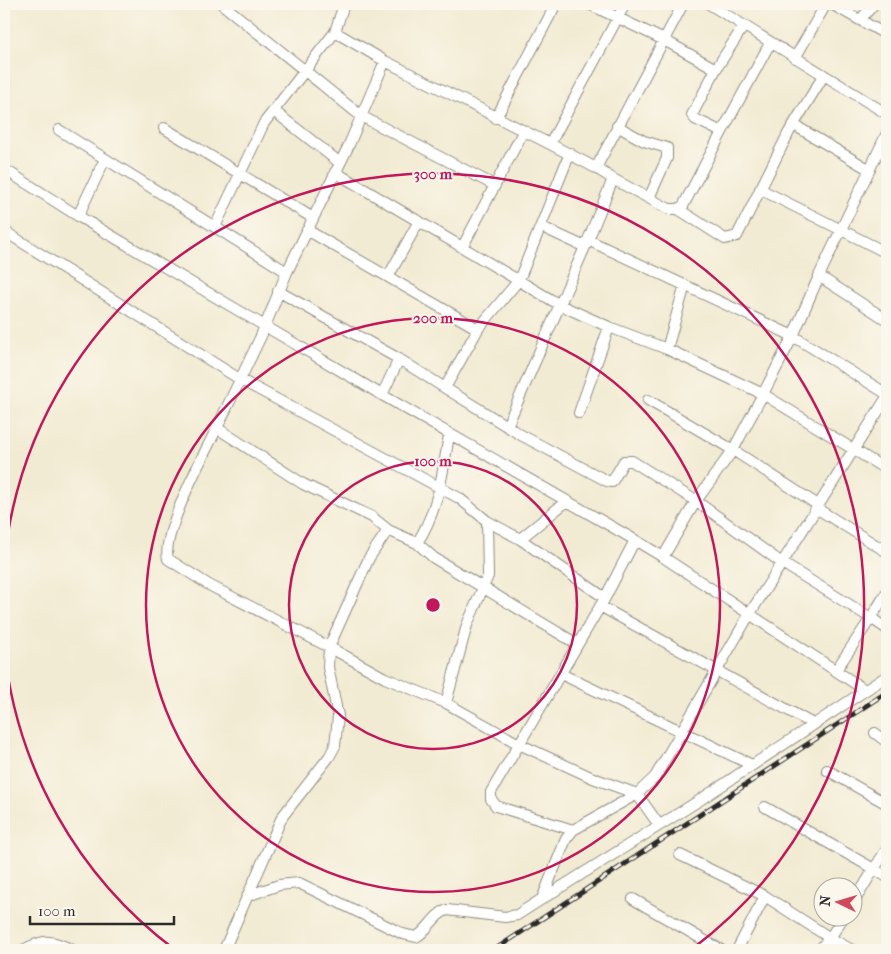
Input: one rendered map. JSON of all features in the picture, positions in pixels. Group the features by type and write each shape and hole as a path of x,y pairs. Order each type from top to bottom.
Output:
{"street":[{"path":"222,4 361,116 494,185"},
{"path":"215,227 256,140 274,111 335,32 344,4"},
{"path":"496,118 556,4"},
{"path":"589,4 664,40 716,69"},
{"path":"550,144 625,4"},
{"path":"596,168 683,4"},
{"path":"708,4 887,114"},
{"path":"795,58 826,4"},
{"path":"831,4 887,35"},
{"path":"860,20 874,4"},
{"path":"722,132 694,119 692,115 716,69 743,27"},
{"path":"335,32 385,61 523,132 570,153 669,209 678,209 683,206 770,43"},
{"path":"385,61 278,291 241,380 217,428 175,522 165,550 168,559 209,585 386,678 446,703 519,744 594,778 637,794 659,825"},
{"path":"678,209 725,239 737,236 794,125 824,75"},
{"path":"274,111 337,167 419,221 560,305 609,327 667,349 763,394 887,470"},
{"path":"794,125 870,170"},
{"path":"618,126 644,141 667,148 667,158 649,198"},
{"path":"164,128 313,218"},
{"path":"59,130 287,272"},
{"path":"463,246 523,132"},
{"path":"663,557 696,501 732,450 794,336 819,276 870,170 883,153 887,133"},
{"path":"445,388 478,329 519,280 542,227 570,153"},
{"path":"78,216 106,159"},
{"path":"4,169 78,216 382,396 663,557 865,690"},
{"path":"507,426 613,179"},
{"path":"760,190 887,253"},
{"path":"388,277 419,221"},
{"path":"542,227 586,243 685,285 794,336 887,395 749,615 655,777 637,794 573,830 566,839 542,899"},
{"path":"307,230 478,329"},
{"path":"4,231 241,380 459,498 487,521 520,539 602,602 716,671 813,724"},
{"path":"819,276 887,320"},
{"path":"667,349 685,285"},
{"path":"278,291 399,359 507,426 607,481 612,482 624,461 632,461 696,501 782,563 887,629"},
{"path":"579,413 609,327"},
{"path":"382,396 399,359"},
{"path":"648,400 732,450 887,552"},
{"path":"217,428 303,484 372,518 388,530 417,543 434,558 577,644"},
{"path":"417,543 425,530 440,487 449,435"},
{"path":"520,539 567,501"},
{"path":"446,703 467,625 483,587 489,562 487,521"},
{"path":"224,950 250,895 286,809 329,757 335,746 338,716 328,667 329,647 369,558 388,530"},
{"path":"573,830 496,806 491,799 491,792 602,602 634,540"},
{"path":"836,670 887,592"},
{"path":"561,674 681,733 752,765"},
{"path":"250,895 279,885 299,883 403,934 416,937 422,934 442,912 447,910 505,917 517,915 752,765 887,676"},
{"path":"875,733 887,742"},
{"path":"827,770 887,804"},
{"path":"766,807 887,877"},
{"path":"864,886 887,849"},
{"path":"680,855 765,896 852,950"},
{"path":"737,950 765,896"},
{"path":"632,899 721,950"},
{"path":"819,950 838,926"},
{"path":"23,950 40,942 51,940 73,950"}],"railway":[{"path":"494,950 887,692"}]}
